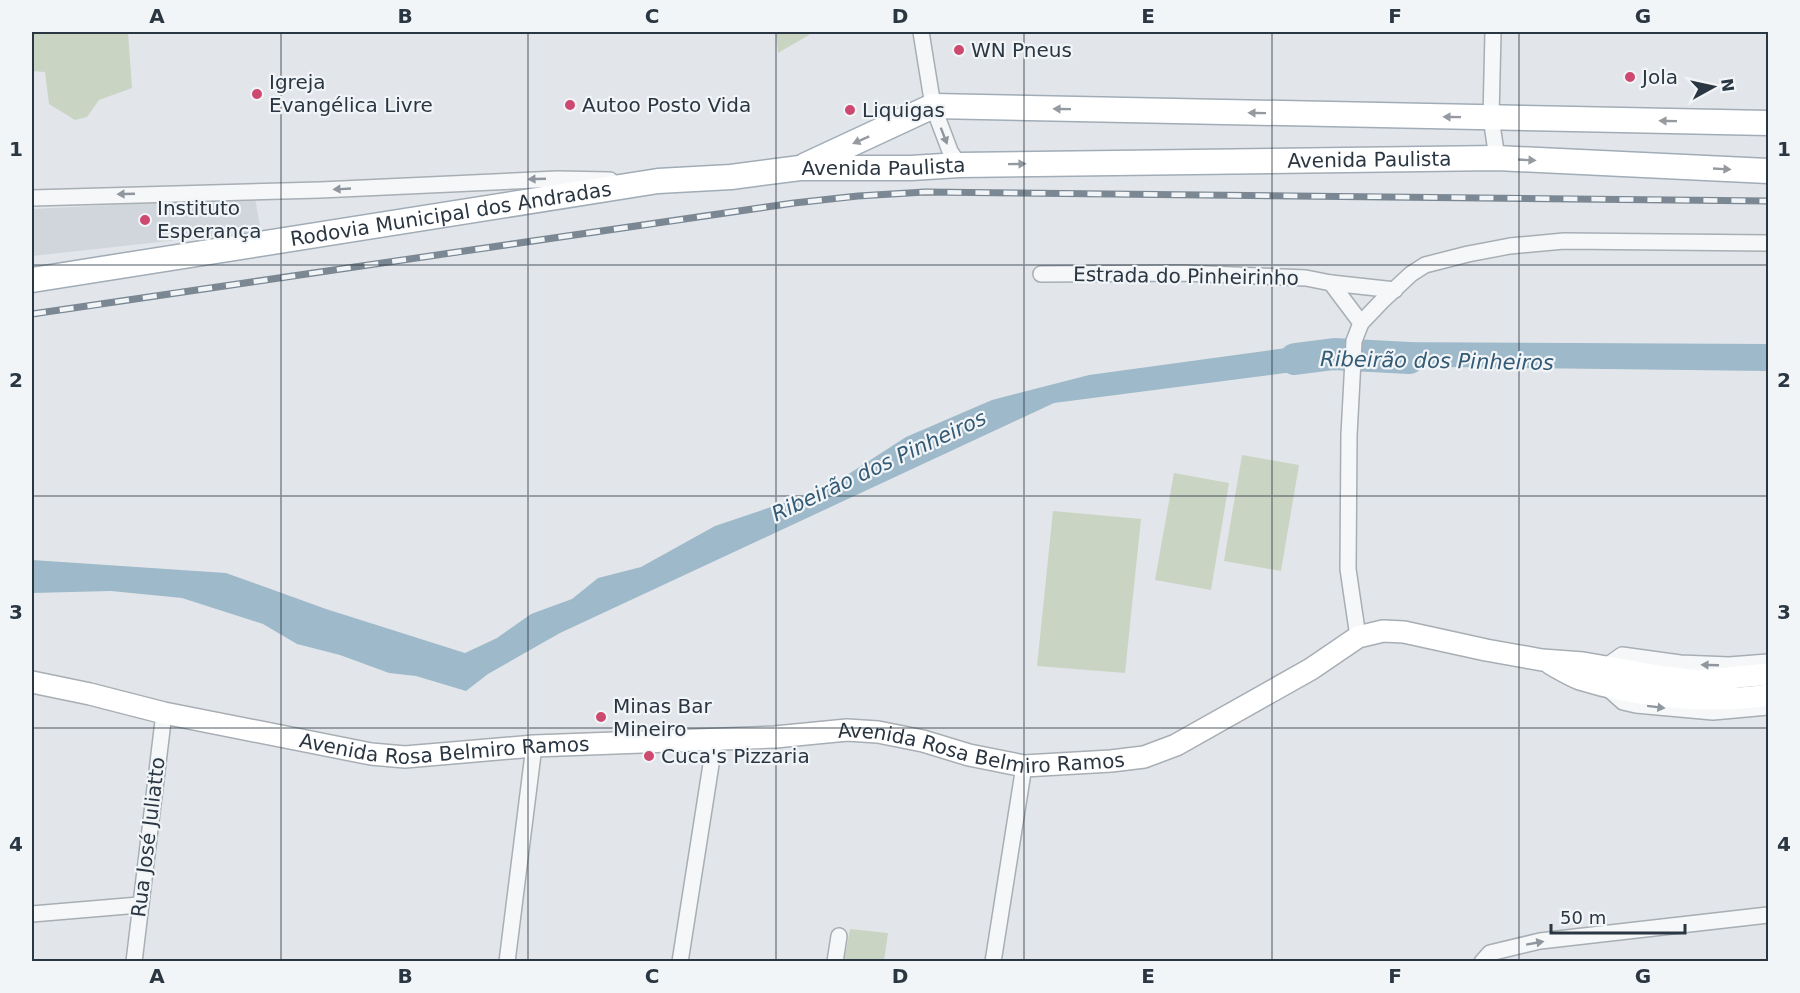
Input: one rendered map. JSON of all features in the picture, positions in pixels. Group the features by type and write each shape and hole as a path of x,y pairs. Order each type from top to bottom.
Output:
{"main road":[{"name":"Avenida Paulista","path":"800,168 933,106 1768,123"},
{"name":"Avenida Paulista","path":"800,168 1497,158 1768,171"},
{"name":"Rodovia Municipal dos Andradas","path":"32,280 658,181 732,177 800,168"},
{"name":"Avenida Rosa Belmiro Ramos","path":"32,682 164,713 371,754 405,757 534,746 775,737 848,730 878,732 923,741 969,755 1024,766 1111,761 1144,757 1166,749 1311,669 1358,637 1383,631 1404,632 1542,660 1578,678 1610,681 1646,693 1697,689 1768,674"},
{"path":"1697,689 1726,689 1768,682"},
{"name":"Avenida Rosa Belmiro Ramos","path":"1697,689 1732,698 1768,694"}],"street":[{"path":"921,32 933,106 950,151 959,165"},
{"path":"1492,32 1491,118 1497,158"},
{"path":"32,198 320,190 557,179 658,181"},
{"path":"1358,637 1348,569 1351,377 1354,340 1361,323 1382,301 1411,274 1425,265 1510,246 1564,241 1768,243"},
{"name":"Estrada do Pinheirinho","path":"1041,274 1194,274 1306,278 1331,284 1395,290"},
{"path":"1331,284 1361,323"},
{"path":"1768,662 1729,665 1680,663 1622,655 1610,681 1623,702 1636,705 1704,712 1768,707"},
{"name":"Rua José Juliatto","path":"134,962 164,713"},
{"path":"680,962 715,739"},
{"path":"507,962 534,746"},
{"path":"993,962 1024,766"},
{"path":"32,915 140,905"},
{"path":"1482,962 1490,953 1540,941 1768,915"},
{"path":"835,962 839,936"}],"shaded area":[{"name":"Instituto Esperança","path":"255,198 261,231 32,256 32,209"}],"green space":[{"path":"32,32 128,32 132,88 99,100 87,117 75,120 49,104 45,72 32,71"},
{"path":"776,32 808,32 809,35 778,53"},
{"path":"1242,455 1299,465 1281,571 1224,561"},
{"path":"1174,473 1229,483 1211,590 1155,580"},
{"path":"1053,511 1141,519 1125,673 1037,666"},
{"path":"850,929 888,933 884,961 844,961"}],"water":[{"path":"1337,341 1339,366 1054,403 560,633 488,674 466,691 416,676 389,673 340,655 297,644 263,624 182,598 111,591 32,593 32,560 226,573 326,609 465,653 497,638 531,614 572,599 598,578 641,567 715,526 827,488 906,437 992,400 1089,375"},
{"path":"1373,342 1768,344 1768,371 1363,366"}],"waterway":[{"name":"Ribeirão dos Pinheiros","path":"1295,359 1334,354 1409,358"}],"railway":[{"path":"32,314 794,203 858,196 925,192 1768,201"}],"place":[{"name":"WN Pneus","path":"959,50"},
{"name":"Jola","path":"1630,77"},
{"name":"Igreja Evangélica Livre","path":"257,94"},
{"name":"Autoo Posto Vida","path":"570,105"},
{"name":"Liquigas","path":"850,110"},
{"name":"Instituto Esperança","path":"145,220"},
{"name":"Minas Bar Mineiro","path":"601,717"},
{"name":"Cuca's Pizzaria","path":"649,756"}]}
